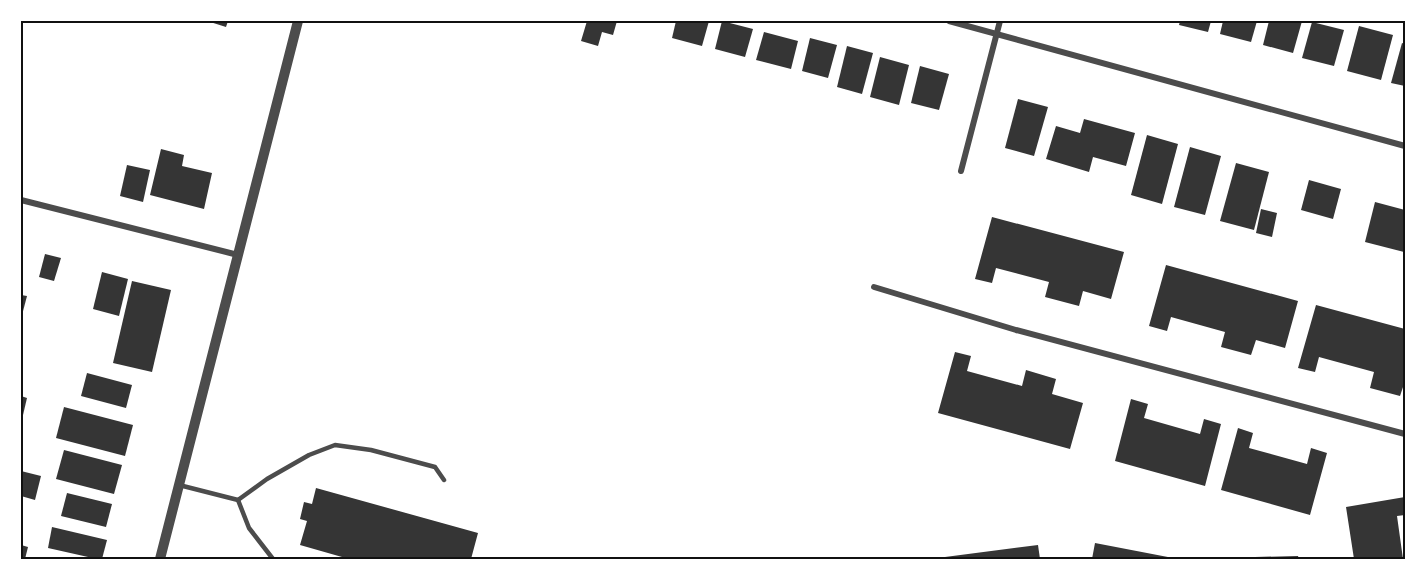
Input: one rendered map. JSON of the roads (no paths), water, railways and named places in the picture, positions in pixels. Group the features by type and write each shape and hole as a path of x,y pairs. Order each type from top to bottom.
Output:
{"street":[{"path":"160,559 298,21"},
{"path":"949,21 1405,146"},
{"path":"962,171 1000,21"},
{"path":"21,200 238,255"},
{"path":"874,287 1016,330 1405,434"}],"lane":[{"path":"238,500 267,479 309,454 335,445 371,450 435,467 444,480"},
{"path":"179,485 238,500"},
{"path":"238,500 249,528 273,559"}]}
